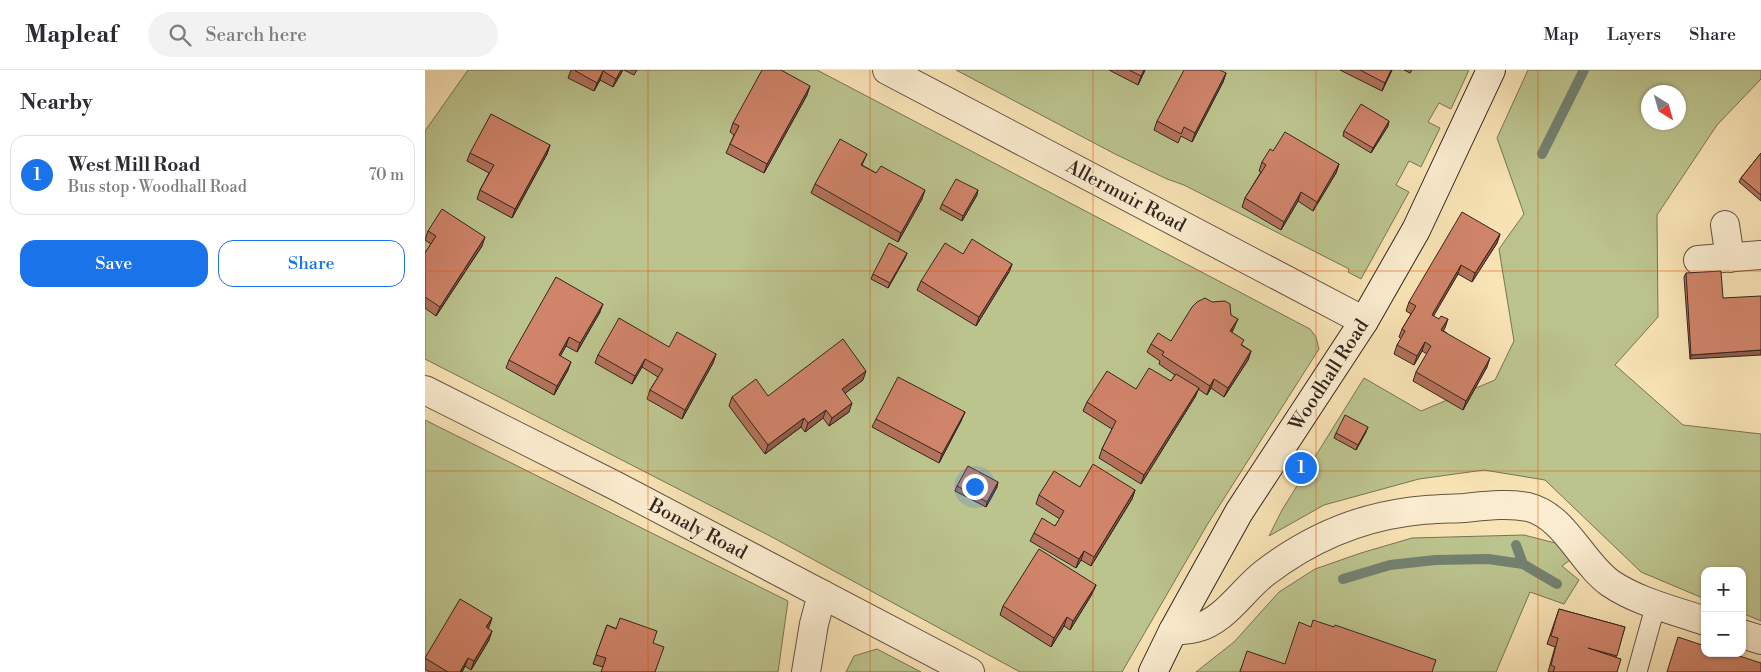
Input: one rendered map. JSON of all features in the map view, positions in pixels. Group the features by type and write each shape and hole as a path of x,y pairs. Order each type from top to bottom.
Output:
{"street":[{"name":"Allermuir Road","path":"887,70 1364,321"},
{"name":"Woodhall Road","path":"1153,672 1173,630 1239,512 1364,321 1416,230 1491,70"},
{"path":"1725,225 1731,258"},
{"path":"1698,260 1761,255"},
{"name":"Bonaly Road","path":"425,390 616,486 970,672"},
{"path":"1173,630 1197,628 1219,616 1265,572 1309,545 1353,524 1407,512 1512,505 1530,508 1547,517 1609,582 1631,596 1701,620"},
{"path":"806,672 813,624 822,594"},
{"path":"1746,635 1761,640"}],"lane":[{"path":"1637,672 1656,604"}],"green space":[{"path":"468,70 817,70 1310,329 1316,337 1319,349 1207,525 1122,672 1020,672 770,536 425,359 425,131"},
{"path":"956,70 1469,70 1451,109 1439,103 1428,122 1440,128 1421,167 1409,161 1396,185 1409,192 1361,279 1348,272 1349,269 1184,185 1115,154"},
{"path":"1528,70 1761,70 1761,79 1717,125 1657,215 1658,317 1615,365 1683,425 1761,434 1761,621 1746,615 1746,567 1701,567 1701,597 1641,572 1545,480 1484,470 1419,479 1324,505 1269,536 1282,510 1364,378 1421,411 1495,380 1514,341 1499,249 1524,214 1497,138"},
{"path":"425,420 788,601 778,672 425,672"},
{"path":"1524,535 1555,543 1570,560 1562,566 1579,580 1564,604 1530,592 1496,672 1282,672 1242,666 1239,672 1196,672 1234,642 1279,592 1315,569 1412,538"},
{"path":"877,649 921,672 846,672 854,656"}],"building":[{"path":"574,70 621,70 616,79 603,71 597,83"},
{"path":"762,70 781,70 810,86 767,164 730,144 739,126 733,123"},
{"path":"1129,70 1144,70 1141,76"},
{"path":"1184,70 1220,70 1226,73 1195,133 1184,127 1181,134 1157,121"},
{"path":"1360,70 1391,70 1385,83"},
{"path":"1361,104 1389,121 1373,148 1344,131"},
{"path":"491,114 550,145 515,209 480,190 494,165 470,153"},
{"path":"1285,132 1339,164 1317,202 1301,192 1284,222 1245,198 1266,165 1262,162 1270,149 1273,151"},
{"path":"840,139 867,154 861,165 876,173 881,166 925,190 901,233 815,184"},
{"path":"1761,153 1761,195 1741,178"},
{"path":"956,179 978,190 963,216 942,204"},
{"path":"442,209 485,237 440,307 425,297 425,253 436,236 428,231"},
{"path":"1462,212 1500,234 1475,273 1461,265 1432,315 1439,319 1441,316 1448,319 1441,330 1490,358 1466,401 1416,372 1431,346 1425,342 1417,356 1397,345 1405,331 1402,329 1416,306 1409,302"},
{"path":"972,239 1012,264 979,317 921,281 945,243 963,254"},
{"path":"889,243 907,253 890,283 873,274"},
{"path":"1721,271 1723,298 1761,296 1761,350 1691,355 1686,273"},
{"path":"556,277 603,304 580,343 569,337 559,355 571,362 557,386 509,360"},
{"path":"1205,298 1212,302 1225,301 1230,304 1231,315 1238,319 1230,331 1244,340 1241,345 1251,351 1228,388 1214,379 1210,386 1162,355 1164,352 1151,344 1158,333 1171,341 1192,307"},
{"path":"619,318 669,347 677,332 716,354 685,410 650,390 663,369 645,359 635,376 598,355"},
{"path":"843,339 866,371 842,389 852,403 832,418 826,410 808,423 804,418 768,445 732,397 756,379 768,396"},
{"path":"1149,368 1171,381 1176,374 1199,388 1144,475 1102,449 1116,421 1087,402 1107,371 1136,389"},
{"path":"898,377 965,412 942,454 876,419"},
{"path":"1345,415 1368,427 1358,445 1336,433"},
{"path":"1093,464 1135,490 1094,557 1084,551 1079,559 1034,533 1042,518 1055,526 1064,511 1039,495 1054,471 1080,487"},
{"path":"968,466 998,482 987,502 957,486"},
{"path":"1039,549 1096,585 1073,621 1067,617 1054,638 1003,606"},
{"path":"460,599 492,618 486,627 492,631 474,661 468,658 460,672 448,672 425,658"},
{"path":"1559,609 1625,627 1617,656 1588,648 1621,659 1617,672 1553,672 1555,667 1551,665 1558,638 1551,636"},
{"path":"620,618 657,631 653,643 664,647 655,672 601,672 606,658 596,655 607,625 616,629"},
{"path":"1313,620 1334,627 1335,625 1436,660 1432,672 1240,672 1247,651 1285,664 1299,622 1311,627"},
{"path":"1678,637 1701,645 1701,657 1742,657 1761,663 1761,672 1667,672"}],"waterway":[{"path":"1542,154 1584,70"},
{"path":"1516,545 1523,564"},
{"path":"1343,579 1390,565 1435,560 1488,559 1523,564 1557,584"}],"place":[{"name":"West Mill Road","path":"1301,468"}]}
